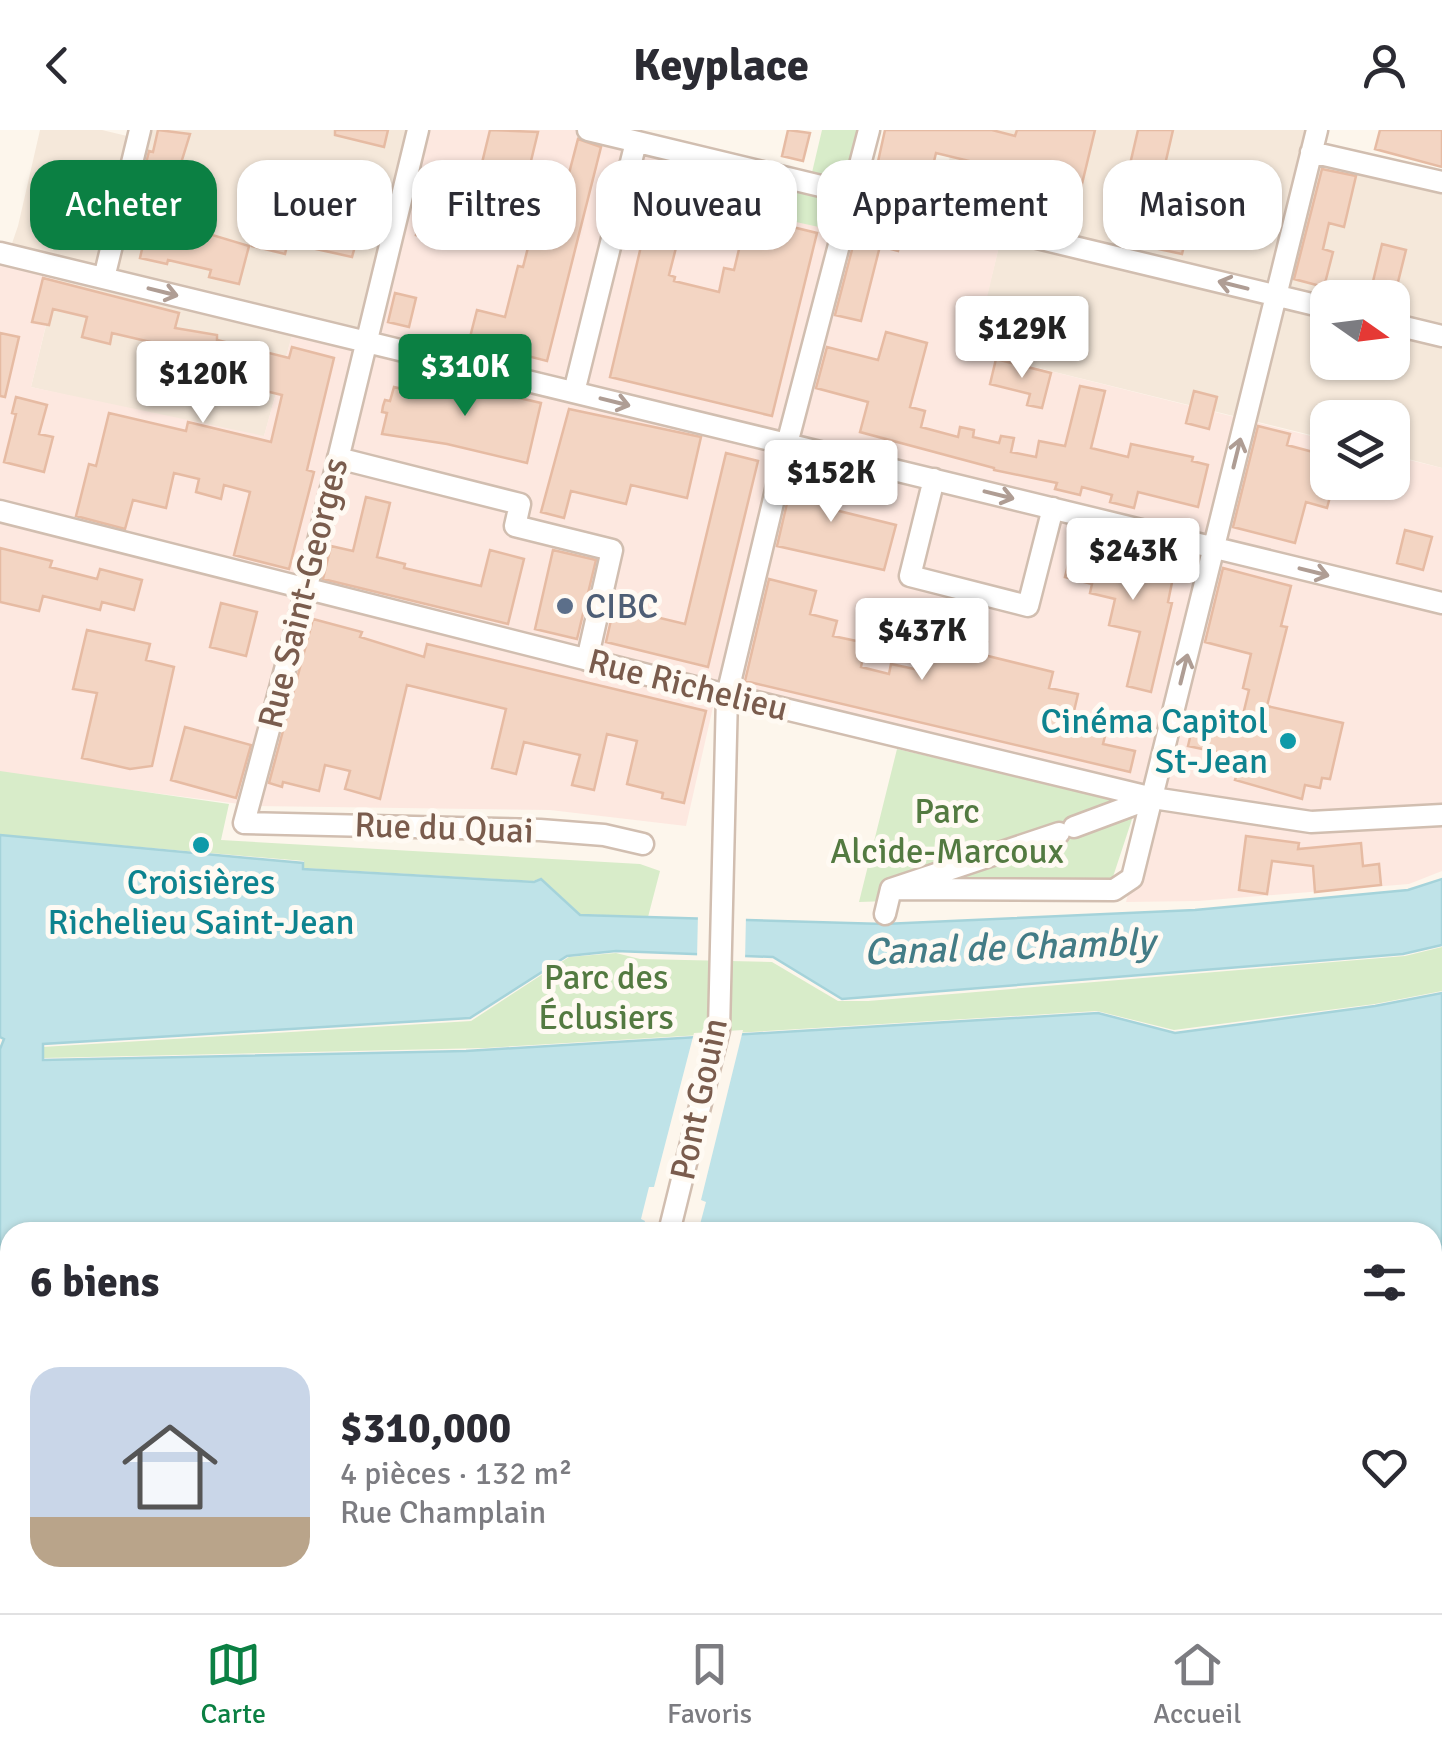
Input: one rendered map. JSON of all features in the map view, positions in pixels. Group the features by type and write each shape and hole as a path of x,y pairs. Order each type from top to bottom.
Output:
{"street":[{"path":"104,278 140,130"},
{"name":"Rue Saint-Georges","path":"244,823 306,590 418,130"},
{"name":"Pont Gouin","path":"862,160 869,130"},
{"path":"890,889 1114,890 1132,878 1317,130"},
{"path":"574,392 611,134 817,184"},
{"path":"1311,152 1442,182"},
{"path":"1083,249 1310,304"},
{"name":"Pont Gouin","path":"671,1222 718,1043 728,696 787,444 839,250"},
{"path":"0,253 1442,603"},
{"path":"1410,328 1442,336"},
{"path":"338,458 520,504 515,526 612,550 586,660"},
{"path":"934,480 910,576 1028,606 1053,508"},
{"name":"Rue Richelieu","path":"0,512 728,696 1152,798 1311,822 1442,815"},
{"path":"890,889 1152,798"},
{"name":"Rue du Quai","path":"244,823 540,830 604,835 643,844"},
{"path":"885,914 890,889"}],"shaded area":[{"path":"40,130 102,130 127,136 129,130 418,130 392,238 392,160 237,160 237,250 389,250 367,342 295,325 263,440 31,387 60,268 8,255 30,174 30,250 217,250 217,160 33,160"},
{"path":"418,130 588,130 712,160 596,160 596,250 797,250 797,180 817,185 817,250 998,250 974,352 1310,436 1310,500 1410,500 1410,460 1442,468 1442,871 1409,884 1198,901 1126,902 1152,798 728,696 713,707 686,826 550,810 255,806 0,773 0,253 60,267 31,387 264,436 295,324 366,342 389,250 392,250"},
{"path":"956,130 1317,130 1311,152 1442,185 1442,468 1410,460 1410,400 1310,400 1310,435 973,352 998,250 1083,250 1083,160 949,160"}],"green space":[{"path":"822,130 863,130 856,160 817,160 817,182 810,181"},
{"path":"797,185 817,190 817,227 797,222"},
{"name":"Parc Alcide-Marcoux","path":"897,749 1137,804 1110,886 1096,894 859,902"},
{"path":"0,771 229,804 221,840 640,864 660,871 648,917 580,914 541,878 533,881 304,868 304,861 0,835"},
{"name":"Parc des Éclusiers","path":"1442,947 1442,991 1375,1004 1174,1030 1097,1011 485,1048 43,1058 42,1047 471,1021 569,957 616,953 640,959 772,962 838,1001 868,1001 1405,956"}],"water":[{"name":"Canal de Chambly","path":"0,835 303,863 303,869 534,882 541,879 580,915 884,924 1195,910 1408,890 1442,879 1442,945 1403,954 842,999 773,957 616,951 567,956 470,1018 43,1044 43,1060 466,1051 1098,1013 1175,1033 1442,993 1442,1222 0,1222 0,1049 4,1039 0,1037"}],"pier":[{"path":"698,913 746,915 745,961 697,959"},
{"path":"743,1030 701,1200 706,1202 701,1222 645,1222 641,1219 649,1187 654,1187 694,1033"}],"building":[{"path":"158,130 190,134 182,160 147,160 149,151 153,152"},
{"path":"335,130 388,130 384,147 335,135"},
{"path":"490,130 538,132 531,160 483,160"},
{"path":"788,130 810,133 803,161 782,156"},
{"path":"885,130 992,130 1015,136 1017,130 1095,130 1083,180 1083,160 965,160 936,153 934,160 878,160"},
{"path":"1138,130 1173,130 1166,160 1131,160"},
{"path":"1380,130 1442,130 1442,167 1375,149"},
{"path":"578,139 601,147 576,246 576,160 573,160"},
{"path":"1322,169 1356,176 1344,227 1329,223 1323,249 1333,252 1326,280 1310,280 1310,283 1294,279"},
{"path":"797,228 817,233 772,416 610,377 640,250 675,250 669,275 675,277 674,281 719,292 724,268 734,270 739,250 797,250"},
{"path":"217,236 237,242 237,250 248,250 239,284 209,277 211,270 140,258 142,250 217,250"},
{"path":"1382,244 1406,250 1398,280 1373,280"},
{"path":"320,250 354,250 352,257"},
{"path":"527,250 575,250 547,361 469,341 477,310 505,317 518,266 523,267"},
{"path":"852,250 879,250 861,321 835,315"},
{"path":"43,278 179,313 175,328 217,335 217,340 289,358 292,347 334,358 307,470 314,472 289,569 234,555 250,492 224,485 221,499 196,492 199,479 174,473 166,508 133,500 125,529 76,516 89,464 96,466 109,413 186,431 188,422 271,442 282,395 211,378 210,383 175,377 178,360 157,354 159,344 112,333 110,344 82,337 87,317 53,309 49,325 32,322"},
{"path":"395,293 416,298 409,327 388,322"},
{"path":"886,332 927,343 910,407 925,411 921,427 958,437 960,427 974,430 973,437 999,443 1001,436 1014,438 1011,452 1036,457 1039,441 1065,446 1080,386 1105,391 1091,448 1128,457 1131,444 1193,457 1192,461 1208,465 1198,507 1138,492 1134,508 1110,502 1112,495 1082,487 1080,495 1055,489 1057,483 994,470 860,432 868,402 816,388 827,347 878,360"},
{"path":"0,333 19,337 5,397 0,396"},
{"path":"996,359 1051,373 1042,408 1027,405 1030,394 990,384"},
{"path":"437,379 541,403 527,463 382,434 387,413 382,412 383,406 385,400 390,401 394,387 433,396"},
{"path":"1194,391 1217,397 1209,429 1186,423"},
{"path":"16,397 47,405 39,434 53,437 44,472 4,462 16,414 12,413"},
{"path":"569,409 701,437 687,498 631,485 626,504 571,491 564,518 541,512"},
{"path":"1258,426 1290,434 1287,445 1310,451 1310,500 1329,500 1327,508 1306,502 1295,543 1233,527"},
{"path":"726,453 758,461 708,667 606,642 614,607 685,624"},
{"path":"795,469 843,482 835,510 896,525 884,570 777,546"},
{"path":"366,497 390,503 377,557 405,564 404,568 481,586 490,550 524,559 508,624 323,579 331,546 353,551"},
{"path":"1405,530 1432,537 1423,570 1397,563"},
{"path":"0,548 52,561 50,567 97,579 100,569 142,580 134,610 102,602 100,610 43,596 39,611 0,602"},
{"path":"553,550 596,560 577,639 535,629"},
{"path":"1123,551 1176,563 1168,602 1172,603 1151,692 1127,686 1140,632 1109,625 1115,599 1090,593 1092,584 1065,577 1071,553 1120,564"},
{"path":"1223,568 1291,586 1281,626 1287,627 1267,706 1343,723 1330,779 1322,778 1320,788 1305,785 1302,799 1235,780 1237,774 1222,771 1226,754 1188,746 1194,721 1239,731 1249,690 1243,688 1251,654 1205,642"},
{"path":"769,579 816,591 810,614 837,621 833,636 866,643 861,667 889,674 891,664 919,670 929,628 987,642 984,655 1053,672 1049,688 1078,694 1071,724 1106,732 1103,744 1135,751 1130,772 745,681"},
{"path":"221,603 257,612 246,656 210,647"},
{"path":"313,619 362,632 360,637 424,657 427,644 706,711 684,803 627,784 637,741 607,734 594,790 572,785 580,755 524,742 516,774 492,768 506,709 407,685 380,799 345,789 350,771 325,765 319,791 283,782 282,787 269,783"},
{"path":"87,630 150,644 146,660 174,667 152,766 130,769 82,758 97,693 73,689"},
{"path":"185,727 251,745 236,798 171,780"},
{"path":"1246,836 1299,843 1298,849 1361,843 1363,866 1379,864 1381,885 1315,892 1313,866 1272,861 1267,894 1239,890"}],"place":[{"name":"CIBC","path":"565,606"},
{"name":"Cinéma Capitol St-Jean","path":"1288,741"},
{"name":"Croisières Richelieu Saint-Jean","path":"201,845"}]}
